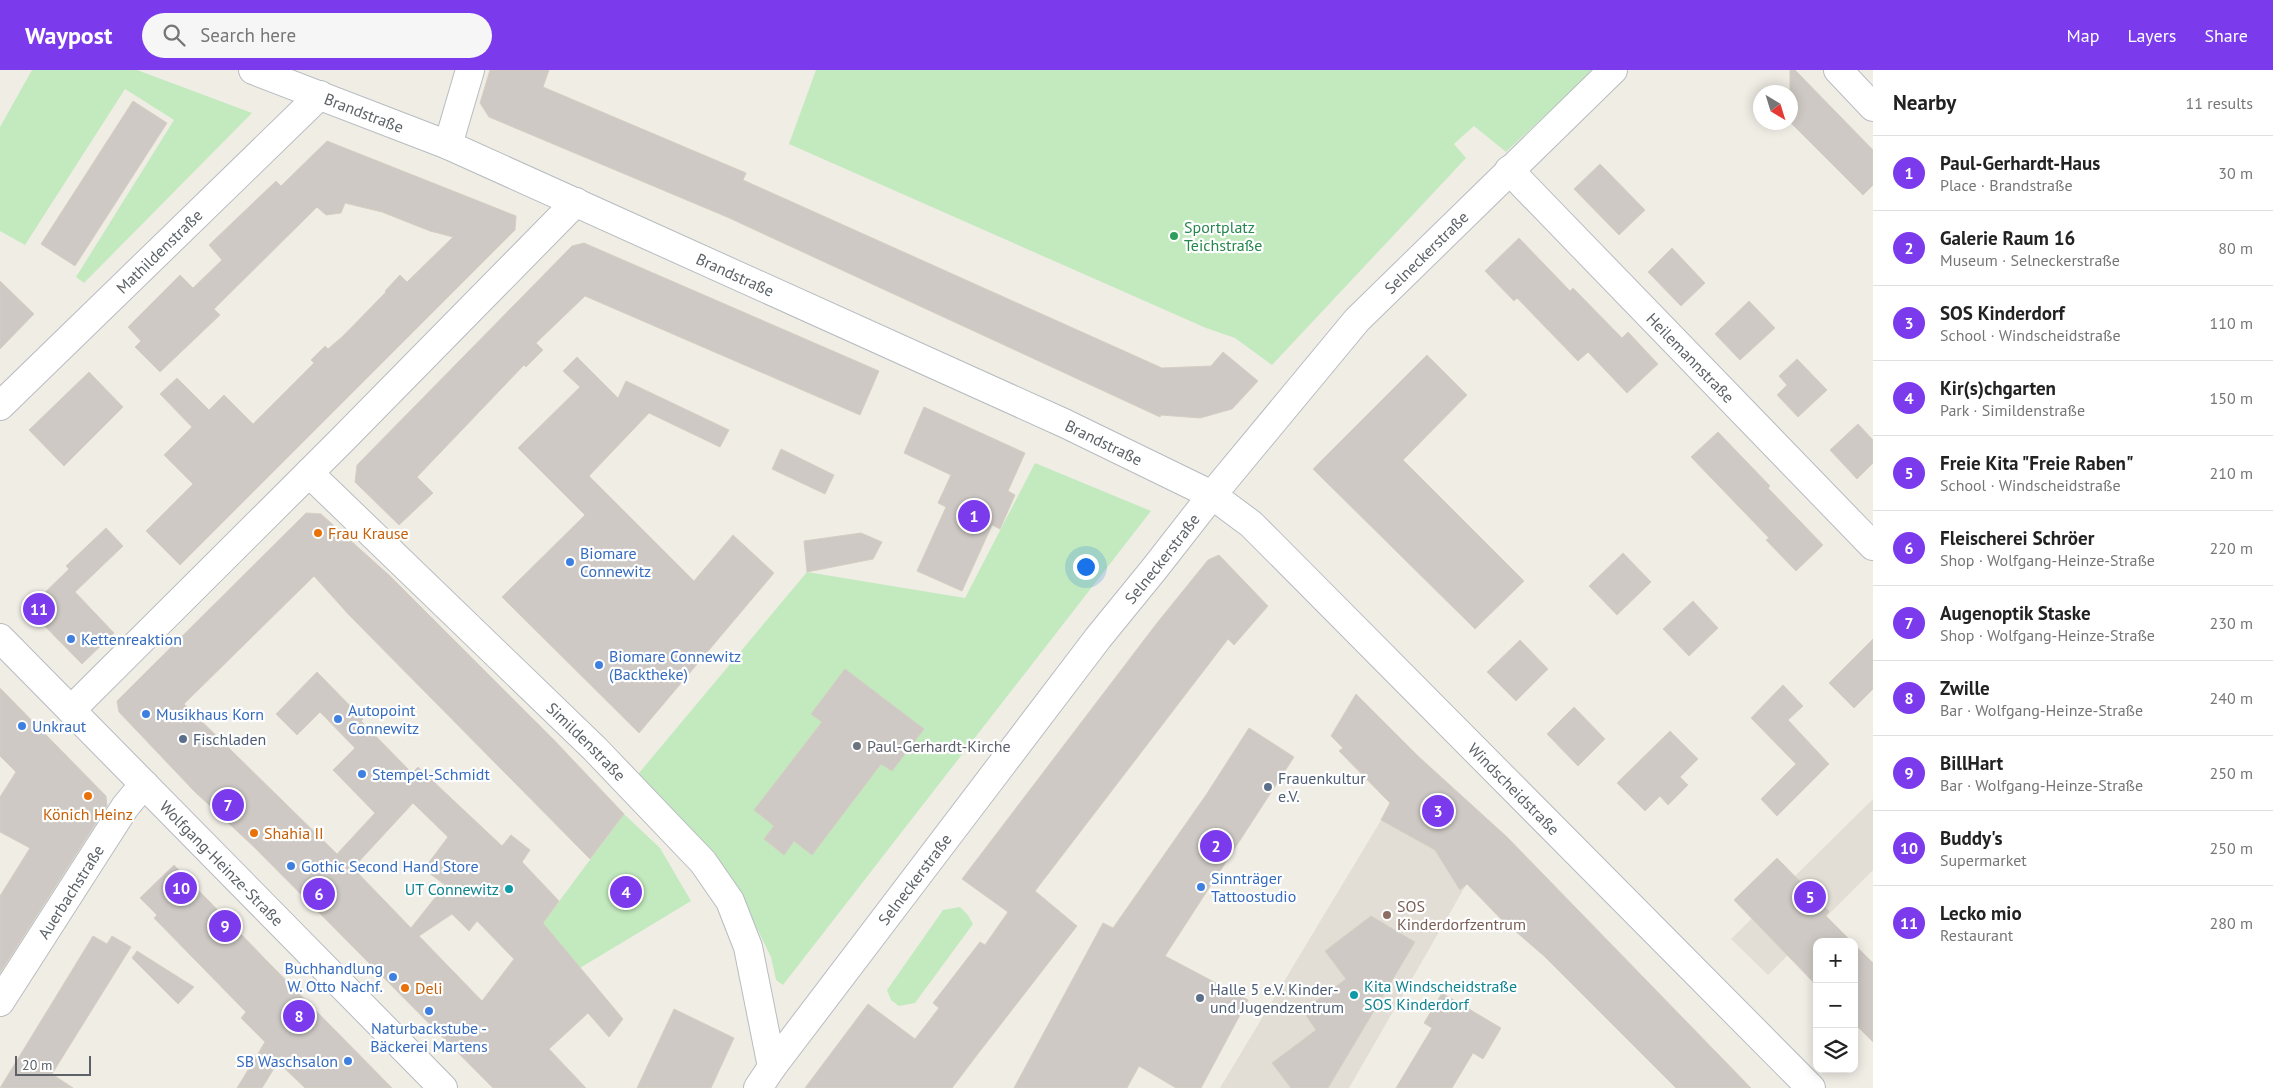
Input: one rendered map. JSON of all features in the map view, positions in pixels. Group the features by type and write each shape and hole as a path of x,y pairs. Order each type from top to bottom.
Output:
{"street":[{"name":"Brandstraße","path":"253,70 448,145 1064,423 1212,495"},
{"path":"448,145 470,70"},
{"name":"Selneckerstraße","path":"765,1077 1098,638 1156,568 1212,495 1357,320 1613,70"},
{"path":"1838,70 1873,107"},
{"name":"Mathildenstraße","path":"0,406 320,95"},
{"name":"Heilemannstraße","path":"1510,170 1873,546"},
{"path":"71,710 309,473 576,202"},
{"name":"Simildenstraße","path":"309,473 595,749 703,862 730,900 748,947 765,1077"},
{"name":"Windscheidstraße","path":"1212,495 1251,524 1811,1088"},
{"name":"Wolfgang-Heinze-Straße","path":"0,638 443,1088"},
{"name":"Auerbachstraße","path":"0,1002 125,806 144,784"}],"shaded area":[{"name":"SOS Kinderdorfzentrum","path":"1419,757 1507,837 1466,885 1349,1088 1220,1088"},
{"path":"1873,799 1873,870 1768,975 1731,939"}],"green space":[{"path":"32,70 137,70 252,113 84,283 76,277 174,120 125,89 25,245 0,231 0,127"},
{"name":"Sportplatz Teichstraße","path":"816,70 1594,70 1506,152 1474,126 1454,144 1466,158 1272,365 1235,338 1206,328 789,144"},
{"path":"1035,463 1151,511 783,985 776,980 771,957 746,906 634,779 807,572 965,598"},
{"path":"624,814 660,848 691,901 580,968 543,923"},
{"path":"960,907 973,924 915,1003 899,1006 891,1000 887,990 943,910"}],"building":[{"path":"490,70 549,70 543,87 746,173 743,180 1162,368 1211,366 1223,352 1258,381 1232,409 1200,418 1161,415 1160,417 727,217 489,117 480,103"},
{"path":"1790,70 1795,70 1873,150 1873,185 1863,195 1798,130 1798,85 1790,85"},
{"path":"133,101 167,123 75,266 41,244"},
{"path":"327,141 516,216 515,230 180,565 146,531 193,484 164,455 192,427 160,394 177,378 209,410 224,395 253,424 314,363 311,360 325,346 328,349 343,336 400,275 407,282 453,237 430,231 382,212 345,203 341,213 326,215 317,207 214,309 220,315 160,372 135,347 141,341 128,327 180,275 193,288 222,260 209,245 276,181 281,186"},
{"path":"1600,164 1645,210 1619,235 1574,189"},
{"path":"1519,238 1570,291 1573,288 1622,338 1628,332 1658,364 1627,393 1588,352 1578,361 1517,298 1514,301 1485,271"},
{"path":"584,243 879,371 860,415 585,296 536,343 543,350 526,367 524,365 417,477 433,493 399,525 355,482 357,465 572,246"},
{"path":"1672,248 1705,283 1681,306 1648,272"},
{"path":"0,281 34,314 0,349"},
{"path":"1749,301 1775,328 1740,360 1715,334"},
{"path":"1427,355 1467,395 1403,460 1524,581 1475,629 1313,469"},
{"path":"577,357 618,398 626,381 729,430 720,447 649,413 589,476 694,581 733,535 774,573 639,733 502,597 585,515 518,448 580,387 563,371"},
{"path":"1797,359 1827,390 1798,417 1777,395 1787,385 1779,376"},
{"path":"89,372 123,407 64,466 29,430"},
{"path":"924,407 1025,453 1008,491 1015,495 1000,529 992,525 962,591 917,571 946,507 938,503 951,475 904,453"},
{"path":"1858,424 1873,440 1873,463 1857,479 1830,450"},
{"path":"1718,432 1823,545 1796,571 1766,540 1769,538 1691,457"},
{"path":"781,449 834,475 825,494 772,469"},
{"path":"306,513 321,514 390,576 554,740 624,814 590,859 349,615 314,576 184,704 337,854 375,813 333,770 355,748 320,712 297,735 276,714 317,672 363,719 361,721 412,773 418,767 502,846 511,835 530,850 522,862 559,901 543,923 623,1019 609,1037 588,1013 549,1049 586,1088 493,1088 253,846 194,791 119,712 117,701","holes":["413,803 448,837 424,869 445,885 411,928 353,868","452,914 469,931 477,921 514,959 482,1001 419,936"]},
{"path":"106,528 123,546 75,592 114,633 82,664 28,609 69,569 66,566"},
{"path":"861,533 882,542 873,559 807,572 804,541"},
{"path":"1623,553 1651,582 1617,615 1589,586"},
{"path":"1219,555 1268,606 1234,645 1228,639 1035,891 1077,926 952,1088 805,1088 868,1004 915,1039 939,1008 933,1003 980,942 985,945 1008,912 962,879 1157,623 1208,560"},
{"path":"1693,601 1718,628 1689,656 1663,629"},
{"path":"1873,639 1873,689 1854,708 1829,683"},
{"path":"1520,640 1548,669 1516,701 1487,672"},
{"name":"Paul-Gerhardt-Kirche","path":"845,669 924,729 892,771 881,764 812,855 794,841 784,855 764,839 774,826 754,810 822,722 811,714"},
{"path":"1783,685 1803,706 1788,720 1829,764 1777,816 1761,799 1796,764 1751,718"},
{"path":"0,688 106,796 107,806 0,973 0,896 30,848 0,832 0,797 16,772 0,756"},
{"path":"1356,694 1419,757 1507,837 1751,1088 1676,1088 1544,956 1499,917 1467,884 1460,890 1435,850 1381,820 1390,803 1339,751 1343,748 1331,736"},
{"path":"1574,707 1605,739 1578,766 1547,734"},
{"path":"1249,728 1294,757 1165,956 1248,1000 1201,1088 1176,1088 1139,1066 1127,1088 1014,1088 1103,923 1113,928 1206,795"},
{"path":"1670,731 1698,759 1680,777 1688,785 1668,805 1660,796 1645,811 1617,783"},
{"path":"1777,858 1829,911 1826,916 1848,938 1813,938 1813,982 1734,900"},
{"path":"174,865 392,1088 305,1088 278,1062 262,1088 237,1088 265,1042 241,1018 246,1012 154,918 157,915 140,898"},
{"name":"Kita Windscheidstraße SOS Kinderdorf","path":"1371,916 1415,942 1328,1088 1291,1088 1272,1063 1316,1030 1303,1011 1346,979 1325,951"},
{"path":"93,936 107,944 112,936 131,947 52,1074 73,1088 0,1088"},
{"path":"1858,948 1873,963 1873,1042 1858,1027"},
{"path":"137,951 194,987 178,1004 132,958"},
{"path":"1442,993 1501,1028 1483,1059 1473,1053 1452,1088 1396,1088 1432,1028 1424,1023"},
{"path":"674,1009 734,1038 711,1088 637,1088"}],"place":[{"name":"Sportplatz Teichstraße","path":"1174,236"},
{"name":"Paul-Gerhardt-Haus","path":"974,516"},
{"name":"Frau Krause","path":"318,533"},
{"name":"Biomare Connewitz","path":"570,562"},
{"name":"Lecko mio","path":"39,609"},
{"name":"Kettenreaktion","path":"71,639"},
{"name":"Biomare Connewitz (Backtheke)","path":"599,665"},
{"name":"Musikhaus Korn","path":"146,714"},
{"name":"Autopoint Connewitz","path":"338,719"},
{"name":"Unkraut","path":"22,726"},
{"name":"Fischladen","path":"183,739"},
{"name":"Paul-Gerhardt-Kirche","path":"857,746"},
{"name":"Stempel-Schmidt","path":"362,774"},
{"name":"Frauenkultur e.V.","path":"1268,787"},
{"name":"Könich Heinz","path":"88,796"},
{"name":"Augenoptik Staske","path":"228,805"},
{"name":"SOS Kinderdorf","path":"1438,811"},
{"name":"Shahia II","path":"254,833"},
{"name":"Galerie Raum 16","path":"1216,846"},
{"name":"Gothic Second Hand Store","path":"291,866"},
{"name":"Sinnträger Tattoostudio","path":"1201,887"},
{"name":"Buddy's","path":"181,888"},
{"name":"UT Connewitz","path":"509,889"},
{"name":"Kir(s)chgarten","path":"626,892"},
{"name":"Fleischerei Schröer","path":"319,894"},
{"name":"Freie Kita \"Freie Raben\"","path":"1810,897"},
{"name":"SOS Kinderdorfzentrum","path":"1387,915"},
{"name":"BillHart","path":"225,926"},
{"name":"Buchhandlung W. Otto Nachf.","path":"393,977"},
{"name":"Deli","path":"405,988"},
{"name":"Kita Windscheidstraße SOS Kinderdorf","path":"1354,995"},
{"name":"Halle 5 e.V. Kinder- und Jugendzentrum","path":"1200,998"},
{"name":"Naturbackstube - Bäckerei Martens","path":"429,1011"},
{"name":"Zwille","path":"299,1016"},
{"name":"SB Waschsalon","path":"348,1061"}]}
